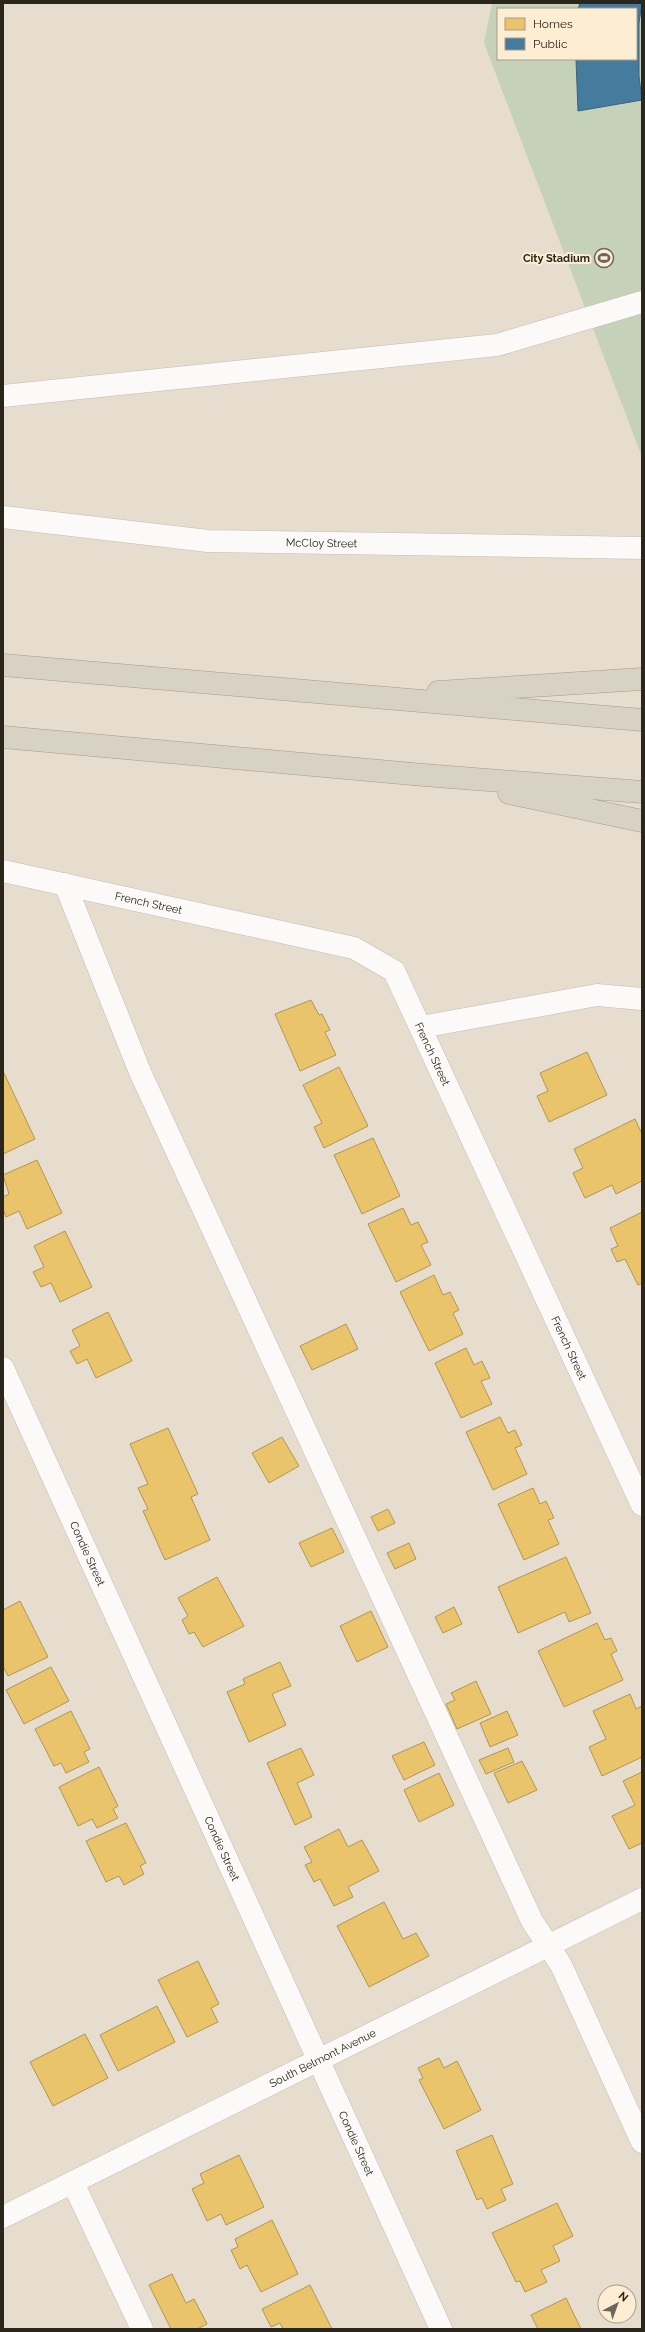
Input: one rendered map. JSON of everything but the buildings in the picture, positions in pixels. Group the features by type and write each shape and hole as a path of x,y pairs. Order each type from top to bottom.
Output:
{"highway":[{"path":"3,665 642,720"},
{"path":"363,696 642,679"},
{"path":"3,737 424,775 642,792"},
{"path":"424,775 642,821"}],"street":[{"path":"3,396 497,345 642,302"},
{"name":"McCloy Street","path":"3,517 208,541 642,548"},
{"name":"French Street","path":"3,871 354,948 394,970 642,1506"},
{"path":"65,884 140,1072 528,1914 561,1965 642,2142"},
{"path":"420,1027 597,996 642,999"},
{"name":"Condie Street","path":"3,1368 317,2060 441,2329"},
{"name":"South Belmont Avenue","path":"3,2217 642,1899"},
{"path":"73,2183 142,2329"}],"green space":[{"name":"City Stadium","path":"492,3 642,3 642,457 484,43"}],"place":[{"name":"City Stadium","path":"604,258"}]}
